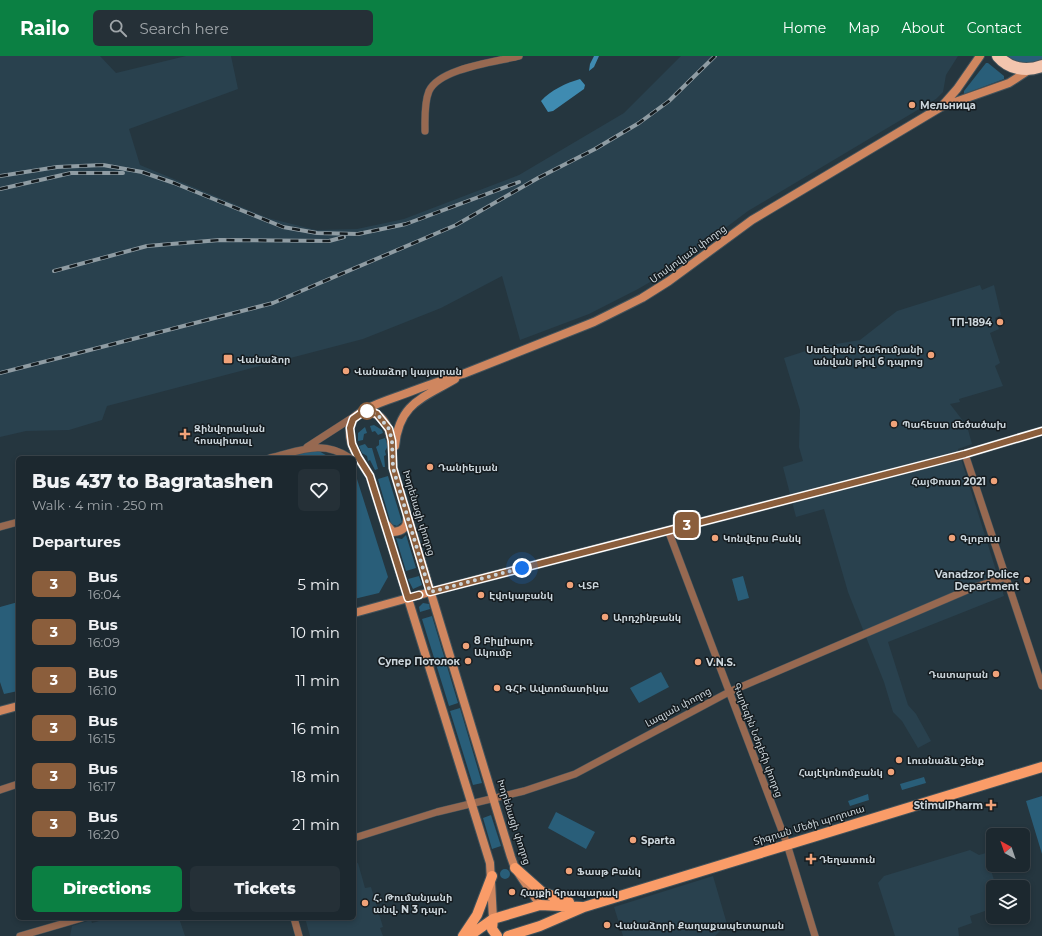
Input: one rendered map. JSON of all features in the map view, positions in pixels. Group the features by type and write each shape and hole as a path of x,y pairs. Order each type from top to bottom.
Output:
{"highway":[{"path":"998,56 1014,67 1029,70 1042,66"}],"main road":[{"name":"Տիգրան Մեծի պողոտա","path":"508,936 540,926 584,907 1042,767"},
{"path":"515,868 542,892 558,899 584,907"},
{"path":"463,936 477,915 492,876"},
{"name":"Տիգրան Մեծի պողոտա","path":"469,936 493,919 540,905 584,907"},
{"name":"Խորենացի փողոց","path":"540,905 546,917 545,923 540,926"},
{"path":"493,919 492,929 497,936"}],"street":[{"path":"425,131 429,91 438,81 456,71 519,56"},
{"name":"Մոսկովյան փողոց","path":"941,107 980,56"},
{"name":"Մոսկովյան փողոց","path":"360,413 376,404 444,379 463,374 594,322 642,298 669,281 752,220 941,107 1009,83 1029,70"},
{"path":"393,468 399,425 406,411 416,400 463,374"},
{"name":"Խորենացի փողոց","path":"360,413 370,411 377,414 389,429 392,441 393,468 515,868 540,905"},
{"path":"307,448 360,413"},
{"path":"360,413 350,428 352,444 370,476 490,863 492,876 493,919"},
{"path":"356,612 668,530 965,454 1042,431"},
{"path":"277,456 307,448 324,447 343,453 347,456"},
{"path":"965,454 1042,686"},
{"path":"356,463 370,476"},
{"path":"384,519 388,529 393,532 399,532 405,528 407,522 406,512"},
{"path":"0,527 16,523"},
{"name":"Գարեգին Նժդեհի փողոց","path":"668,530 787,844 815,936"},
{"name":"Լազյան փողոց","path":"356,837 493,798 524,791 575,774 729,692 972,588 1006,576"},
{"path":"0,711 16,707"},
{"path":"0,790 16,785"},
{"path":"20,936 75,920"},
{"path":"295,920 299,936"}],"shaded area":[{"path":"0,56 100,56 116,73 186,56 231,56 238,89 129,129 140,165 268,218 316,230 357,229 404,219 519,175 624,113 681,56 958,56 946,75 943,92 936,99 748,211 664,274 589,314 520,340 502,276 441,308 363,339 107,406 102,420 69,430 26,431 0,437"},
{"path":"594,56 599,56 594,67 589,71 590,64"},
{"path":"1007,56 1042,56 1042,60 1029,64 1015,61"},
{"path":"986,63 1004,76 1004,79 964,94 964,91"},
{"path":"580,79 585,85 584,89 553,111 548,112 541,101 549,93 559,87"},
{"path":"980,285 982,290 994,285 1001,315 995,318 999,329 990,333 1000,363 995,366 1003,386 959,399 960,402 950,404 967,426 972,444 958,449 1004,596 888,642 908,705 916,714 931,741 918,748 902,721 893,712 884,682 848,592 824,509 796,517 783,467 803,461 799,447 800,410 784,358 818,347 860,340 897,311"},
{"path":"374,425 382,430 383,433 378,435 375,431 372,432 370,426"},
{"path":"365,427 367,433 364,434 363,440 358,441 358,433"},
{"path":"385,438 388,446 385,451 386,455 384,456 385,467 383,467 376,447 379,445 379,440"},
{"path":"365,444 368,448 372,448 378,469 375,470 370,460 368,461 367,456 362,453 359,446"},
{"path":"317,450 328,456 282,456"},
{"path":"388,476 402,522 397,526 391,524 378,479"},
{"path":"356,478 388,577 379,593 356,599"},
{"path":"406,535 416,568 406,571 396,538 402,539"},
{"path":"419,576 422,585 413,589 408,579"},
{"path":"743,576 749,598 738,601 732,579"},
{"path":"16,603 16,691 4,694 0,682 0,607"},
{"path":"423,603 429,604 430,609 420,612 419,607"},
{"path":"432,616 458,703 449,706 422,619"},
{"path":"661,672 669,687 639,703 630,688"},
{"path":"460,708 482,783 473,785 450,711"},
{"path":"924,777 926,783 902,790 900,784"},
{"path":"868,794 869,800 850,806 848,801"},
{"path":"1042,796 1042,854 1026,801"},
{"path":"556,812 595,832 586,849 548,828"},
{"path":"491,815 501,846 492,849 483,818"},
{"path":"970,850 979,855 986,853 986,872 992,872 994,880 986,880 986,911 970,916 972,923 958,928 959,936 895,936 878,883 884,876"},
{"name":"Հ. Թումանյանի անվ. N 3 դպր.","path":"358,863 365,888 371,887 383,927 380,928 383,936 310,936 306,920 356,920 356,864"},
{"path":"505,869 510,874 505,879 500,874"},
{"path":"713,876 727,924 715,936 623,936 614,907"},
{"path":"91,920 92,923 103,920 180,920 185,936 70,936 72,926"}],"railway":[{"path":"0,373 273,303 456,225 538,178 595,149 639,123 669,101 715,56"},
{"path":"0,176 57,167 103,165 142,172 174,183 283,227 317,233 358,234 406,224 519,182"},
{"path":"0,189 71,173 123,173"},
{"path":"54,271 147,246 220,240 329,241 344,237"}],"bus line":[{"name":"3","path":"419,595 408,598 370,476 352,444 350,428 353,419 363,412 370,411 377,414 389,429 392,441 393,468 430,592 830,487 965,454 1042,431"}],"place":[{"name":"Мельница","path":"912,105"},
{"name":"ТП-1894","path":"1000,322"},
{"name":"Ստեփան Շահումյանի անվան թիվ 6 դպրոց","path":"931,355"},
{"name":"Վանաձոր","path":"228,359"},
{"name":"Վանաձոր կայարան","path":"346,371"},
{"name":"Պահեստ մեծածախ","path":"894,424"},
{"name":"Զինվորական հոսպիտալ","path":"185,434"},
{"name":"Դանիելյան","path":"430,467"},
{"name":"ՀայՓոստ 2021","path":"994,481"},
{"name":"Կոնվերս Բանկ","path":"715,538"},
{"name":"Գլոբուս","path":"952,538"},
{"name":"Vanadzor Police Department","path":"1027,580"},
{"name":"ՎՏԲ","path":"570,585"},
{"name":"Էվոկաբանկ","path":"481,595"},
{"name":"Արդշինբանկ","path":"605,617"},
{"name":"8 Բիլլիարդ Ակումբ","path":"466,646"},
{"name":"Супер Потолок","path":"468,661"},
{"name":"V.N.S.","path":"698,662"},
{"name":"Դատարան","path":"996,674"},
{"name":"ԳՀԻ Ավտոմատիկա","path":"497,688"},
{"name":"Լուսնաձև շենք","path":"899,760"},
{"name":"Հայէկոնոմբանկ","path":"891,772"},
{"name":"StimulPharm","path":"991,805"},
{"name":"Sparta","path":"633,840"},
{"name":"Դեղատուն","path":"811,859"},
{"name":"Ֆասթ Բանկ","path":"569,871"},
{"name":"Հայքի հրապարակ","path":"512,892"},
{"name":"Հ. Թումանյանի անվ. N 3 դպր.","path":"365,903"},
{"name":"Վանաձորի Քաղաքապետարան","path":"607,925"}],"route":[{"path":"367,411 377,414 389,429 392,441 393,468 430,592 522,568"}]}
